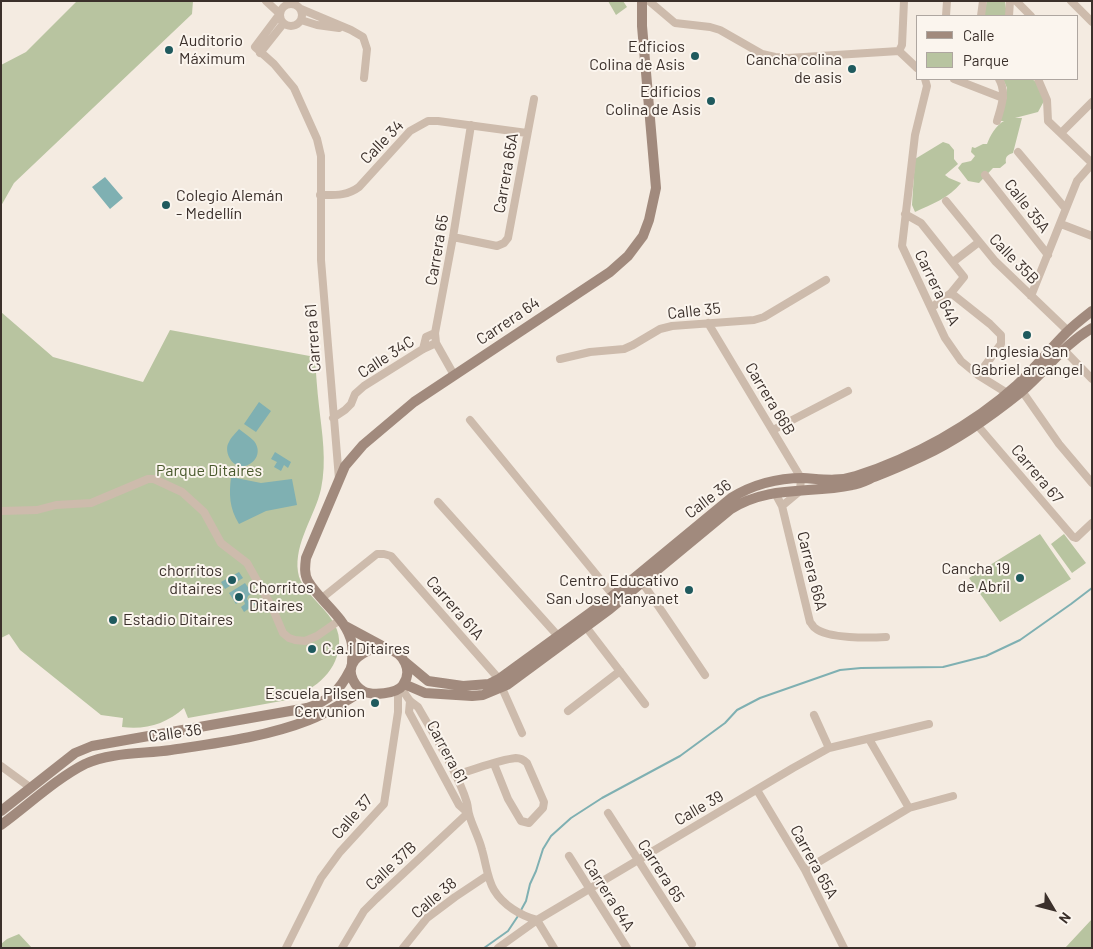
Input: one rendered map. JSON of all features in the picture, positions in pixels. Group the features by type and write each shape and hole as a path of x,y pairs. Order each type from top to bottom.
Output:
{"main road":[{"name":"Carrera 64","path":"351,667 353,652 351,639 343,623 308,580 305,568 306,558 339,479 350,458 414,402 610,272 626,259 643,236 649,220 656,188 642,26 642,1"},
{"name":"Calle 36","path":"404,661 428,681 462,686 501,683 558,636 613,595 731,498 746,489 766,483 802,478 833,481 854,477 893,462 937,440 974,419 1017,385 1068,331 1092,310"},
{"name":"Calle 36","path":"401,687 425,693 483,695 586,627 731,509 752,498 775,493 855,485 922,456 978,426 1022,391 1063,349 1090,333"},
{"name":"Carrera 64","path":"343,623 387,649"},
{"path":"372,649 387,649 398,654 404,661 407,667 407,676 401,687 381,693 363,691 355,684 351,667 362,653 372,649"},
{"name":"Calle 36","path":"1,811 75,753 92,746 280,714 319,704 337,692 344,683 351,667"},
{"name":"Calle 36","path":"1,825 70,773 86,764 123,755 210,744 285,728 310,720 363,691"}],"street":[{"path":"266,1 277,9 283,24"},
{"path":"649,1 675,23 720,30 762,54 775,57 798,58 899,51 916,67"},
{"path":"899,51 902,45 904,1"},
{"path":"946,15 947,1"},
{"path":"981,15 983,1"},
{"path":"1009,15 1010,1"},
{"path":"1016,1 1030,15"},
{"path":"1072,1 1092,22"},
{"path":"257,50 277,9 284,3 293,4 363,37 367,49 364,78"},
{"path":"301,9 301,20"},
{"path":"310,23 313,20 313,14"},
{"path":"283,24 291,26 301,20"},
{"path":"301,20 351,30"},
{"path":"257,50 283,24"},
{"name":"Carrera 61","path":"257,50 288,79 302,102 317,139 321,156 321,260 339,479"},
{"name":"Carrera 64A","path":"925,80 927,86 915,135 902,246 945,338 961,361 978,375 1007,393"},
{"path":"957,80 1003,98"},
{"path":"997,121 1003,98 1003,89 999,80"},
{"path":"1031,296 1077,181 1092,164 1048,121 1048,100 1042,81"},
{"name":"Carrera 65A","path":"454,237 498,246 508,238 534,99"},
{"path":"1061,132 1092,102"},
{"name":"Calle 34","path":"320,195 352,192 406,135 428,121 527,133"},
{"name":"Carrera 65","path":"454,375 436,343 435,333 454,237 471,126"},
{"path":"1018,152 1065,208"},
{"name":"Calle 35A","path":"985,175 1048,255"},
{"name":"Calle 35B","path":"946,201 979,242 1068,331"},
{"path":"905,214 921,223 964,277 951,293 931,308"},
{"path":"1061,224 1092,236"},
{"path":"953,262 979,242"},
{"name":"Calle 35","path":"560,359 590,352 624,349 660,329 672,326 754,320 764,317 826,280"},
{"path":"951,293 1001,335 1002,344 978,375"},
{"name":"Carrera 66B","path":"708,323 802,478"},
{"path":"423,349 426,337 435,333"},
{"name":"Calle 34C","path":"333,418 351,404 355,394 364,386 423,349 436,343"},
{"path":"1063,349 1092,379"},
{"path":"773,430 848,391"},
{"path":"1022,391 1059,444 1092,483"},
{"path":"470,420 613,595"},
{"name":"Carrera 67","path":"978,426 1064,528 1076,538 1092,523"},
{"path":"782,506 800,491 802,478"},
{"path":"1,512 37,510 56,505 91,503 148,479 154,479 182,492 204,512 221,543 247,563 272,607 283,633 288,638 305,641 343,623"},
{"name":"Carrera 66A","path":"775,493 782,506 810,622 816,629 830,634 859,638 886,638"},
{"path":"438,502 558,636"},
{"name":"Carrera 61A","path":"322,598 377,554 391,556 501,683 522,732"},
{"path":"642,582 705,675"},
{"path":"586,627 645,704"},
{"path":"568,711 620,671"},
{"name":"Carrera 61","path":"401,687 410,701 418,707 455,775 466,800 468,813 478,834 493,889 508,906 527,917 537,920"},
{"name":"Calle 37","path":"286,948 321,878 340,852 384,804 401,687"},
{"name":"Carrera 61","path":"410,701 409,712 459,805 468,813"},
{"path":"814,715 829,748"},
{"name":"Calle 39","path":"498,948 537,920 829,748 929,724"},
{"path":"869,739 909,808"},
{"path":"455,775 494,764 518,758 527,763 544,802 543,808 529,823 521,821 516,814 494,764"},
{"path":"1,766 31,788"},
{"name":"Carrera 65A","path":"757,790 805,870 844,948"},
{"path":"805,870 909,808 953,796"},
{"name":"Calle 37B","path":"342,948 364,911 468,813"},
{"name":"Carrera 65","path":"608,813 692,944"},
{"name":"Carrera 64A","path":"569,856 627,948"},
{"name":"Calle 38","path":"404,948 427,918 455,896 488,875"},
{"path":"537,920 554,948"}],"green space":[{"path":"77,1 193,1 192,14 14,183 1,206 1,65 26,52"},
{"path":"608,1 623,1 627,7 616,15"},
{"path":"987,1 1005,1 1007,15 983,15"},
{"path":"1003,80 1033,80 1044,101 1038,112 1015,118 1022,118 1013,153 1007,156 1006,163 1000,168 993,168 979,183 968,181 958,168 962,163 971,161 975,156 971,152 972,147 975,148 987,144 996,128 1004,121 1000,121 1007,88"},
{"path":"943,142 949,144 954,150 954,159 958,164 945,175 961,183 946,197 915,212 912,205 915,159"},
{"name":"Parque Ditaires","path":"1,312 53,357 143,382 170,330 315,357 324,468 318,499 299,551 298,572 306,590 335,624 339,635 339,646 337,656 328,673 313,687 287,700 188,718 184,708 177,714 155,725 139,728 122,727 123,718 101,715 20,650 9,634 1,638"},
{"name":"Cancha 19 de Abril","path":"1040,534 1071,579 1000,622 969,578"},
{"path":"1064,534 1086,563 1072,573 1051,544"},
{"path":"1092,919 1092,948 1065,948"},
{"path":"19,934 32,948 1,948 1,944 7,939"}],"water":[{"path":"105,177 123,198 110,209 92,187"},
{"path":"259,402 271,411 256,432 244,424"},
{"path":"239,429 254,441 257,448 255,460 245,466 239,466 234,463 227,452 231,438"},
{"path":"275,452 291,462 288,468 284,465 281,471 274,467 277,462 271,459"},
{"path":"231,477 261,483 292,479 297,505 266,511 239,524 230,501"},
{"name":"chorritos ditaires","path":"239,572 243,578 225,589 221,582"},
{"name":"Chorritos Ditaires","path":"245,583 252,593 247,599 249,602 254,599 257,603 244,612 241,607 245,604 244,601 236,604 229,593"}],"waterway":[{"path":"520,912 526,901 543,849 551,836 571,818 602,798 680,756 725,723 737,710 760,698 840,670 943,667 986,656 1020,640 1092,588"},
{"path":"484,948 508,931 518,916"}],"place":[{"name":"Auditorio Máximum","path":"169,50"},
{"name":"Edficios Colina de Asis","path":"695,56"},
{"name":"Cancha colina de asis","path":"852,69"},
{"name":"Edificios Colina de Asis","path":"711,101"},
{"name":"Colegio Alemán - Medellín","path":"166,205"},
{"name":"Inglesia San Gabriel arcangel","path":"1027,335"},
{"name":"Cancha 19 de Abril","path":"1020,578"},
{"name":"chorritos ditaires","path":"232,580"},
{"name":"Centro Educativo San Jose Manyanet","path":"689,590"},
{"name":"Chorritos Ditaires","path":"239,597"},
{"name":"Estadio Ditaires","path":"113,620"},
{"name":"C.a.i Ditaires","path":"312,649"},
{"name":"Escuela Pilsen Cervunion","path":"375,703"}]}
